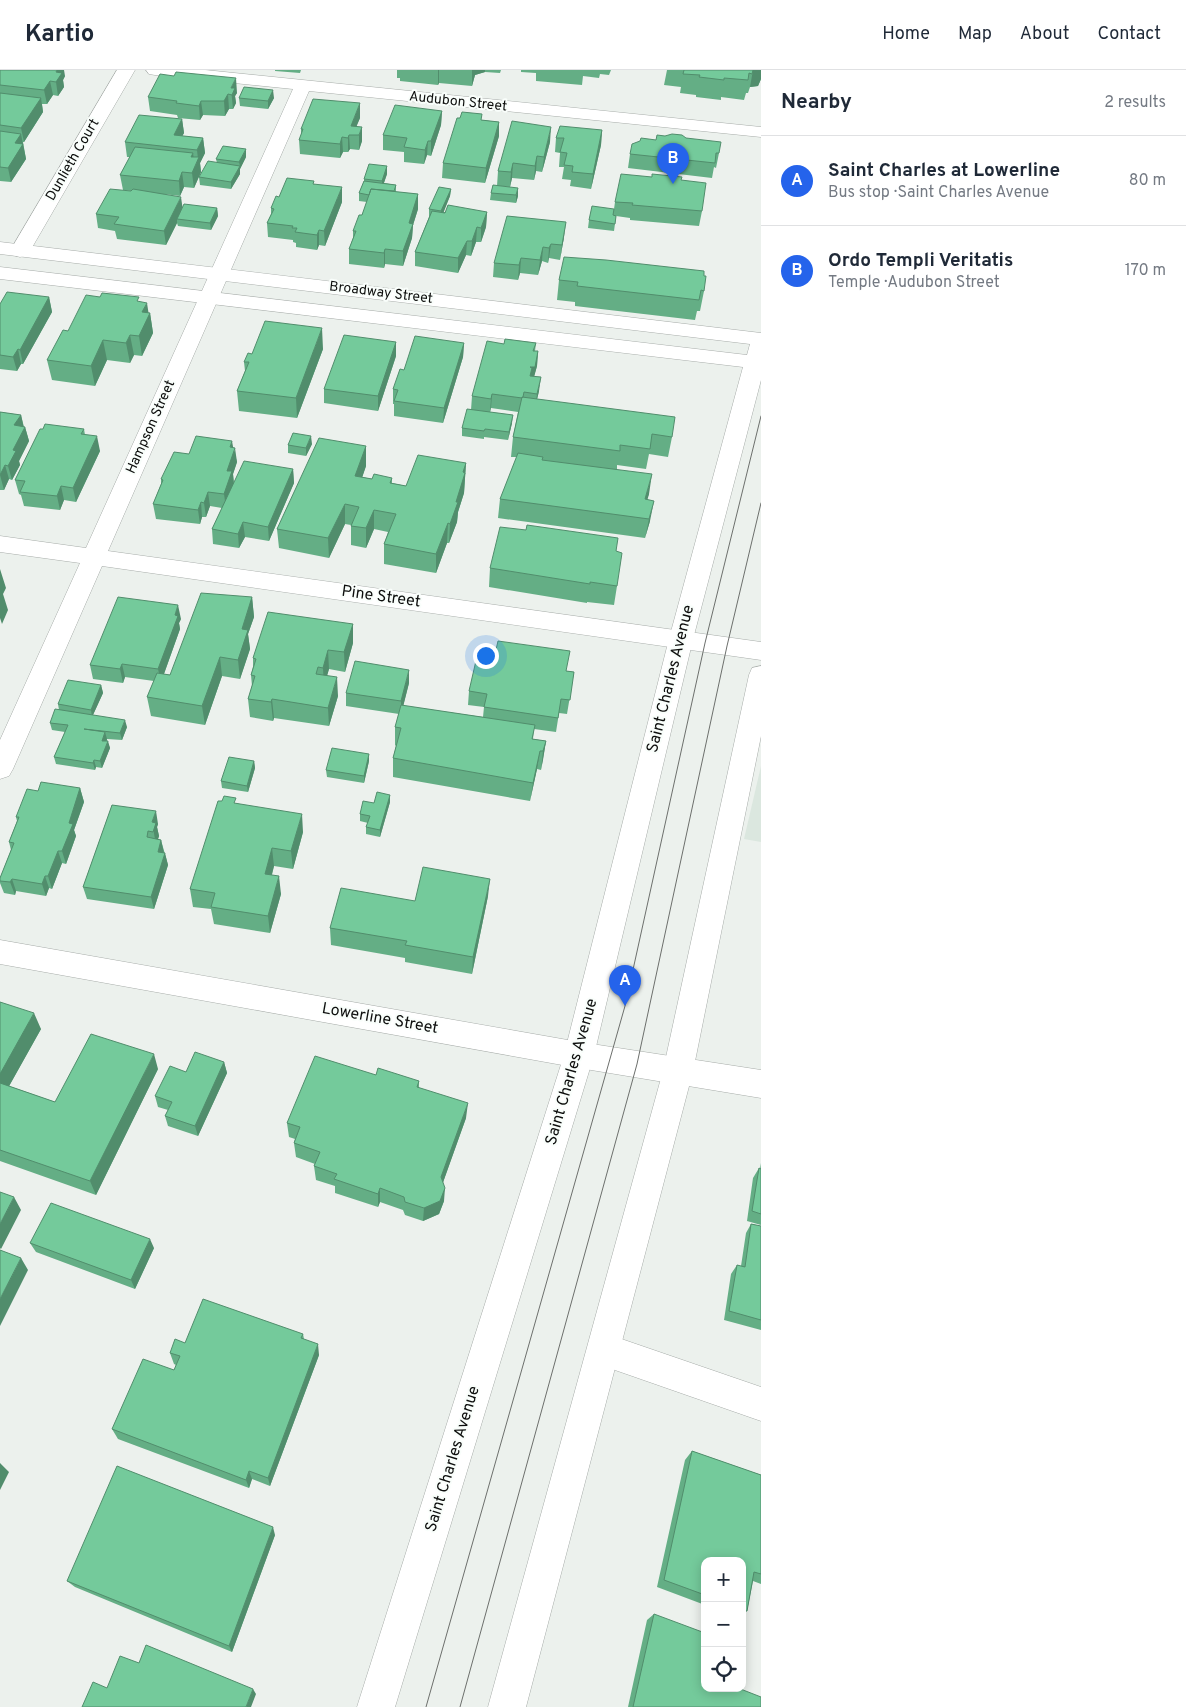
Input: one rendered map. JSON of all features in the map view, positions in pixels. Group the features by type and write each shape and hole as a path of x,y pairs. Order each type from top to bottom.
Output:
{"street":[{"name":"Dunlieth Court","path":"20,251 126,70"},
{"name":"Audubon Street","path":"156,70 761,132"},
{"name":"Hampson Street","path":"0,769 303,86"},
{"name":"Broadway Street","path":"0,248 220,275 759,352"},
{"name":"Broadway Street","path":"0,274 210,299 759,352"},
{"name":"Saint Charles Avenue","path":"376,1707 579,1054 681,639 759,352"},
{"name":"Pine Street","path":"0,544 761,651"},
{"path":"507,1707 678,1071 761,675"},
{"name":"Lowerline Street","path":"0,952 579,1054 761,1084"},
{"path":"604,1350 761,1404"}],"shaded area":[{"path":"761,766 761,842 744,839"}],"building":[{"path":"0,70 57,70 56,72 62,73 56,82 50,81 44,90 0,85"},
{"path":"684,70 753,70 752,74 749,73 748,80 724,78 724,80 683,74"},
{"path":"176,72 236,78 231,88 235,88 232,95 228,94 224,101 201,101 199,106 148,97 160,74 174,76"},
{"path":"244,87 273,90 268,101 239,98"},
{"path":"0,93 41,98 21,128 0,125"},
{"path":"313,99 360,103 351,126 362,127 359,135 349,135 348,138 342,137 340,144 299,140 303,129 301,129"},
{"path":"395,105 442,111 431,141 428,141 425,150 404,147 407,138 383,135"},
{"path":"462,112 482,114 481,120 499,122 486,168 443,163 457,118 460,118"},
{"path":"139,115 182,119 174,135 203,138 197,150 125,142"},
{"path":"512,121 551,127 544,157 537,156 535,166 513,163 511,172 498,171"},
{"path":"560,126 602,130 593,174 572,172 573,166 564,165 567,153 560,152 564,138 556,138"},
{"path":"0,131 21,134 15,143 23,144 8,168 0,167"},
{"path":"672,134 682,135 686,138 721,142 719,153 716,153 715,163 630,154 632,144 640,141 641,138 656,140 657,135 665,136"},
{"path":"223,146 246,149 239,162 216,159"},
{"path":"135,147 193,153 191,157 199,157 192,173 182,172 179,181 120,175"},
{"path":"208,161 240,166 231,182 199,177"},
{"path":"369,164 387,166 382,181 364,179"},
{"path":"621,174 652,177 652,174 682,177 681,180 706,183 702,211 615,202"},
{"path":"287,178 314,181 313,184 342,187 324,231 319,230 317,235 295,232 297,228 292,228 293,226 267,223 274,209 271,208 276,196 279,197"},
{"path":"364,181 396,185 394,191 371,189 369,195 359,193"},
{"path":"493,185 518,188 516,195 491,193"},
{"path":"439,187 451,189 441,211 429,209"},
{"path":"110,189 131,191 133,189 181,197 164,231 114,224 119,217 96,214"},
{"path":"371,189 418,194 409,223 413,224 403,251 385,249 384,253 349,249 356,231 353,231 359,215 362,215"},
{"path":"184,204 217,208 210,223 177,219"},
{"path":"448,205 487,212 481,228 477,227 472,241 467,241 458,258 415,252 432,211 445,213"},
{"path":"592,206 614,209 613,215 616,216 615,224 589,220"},
{"path":"507,216 566,222 562,245 551,244 549,248 543,247 540,260 521,258 519,265 494,263"},
{"path":"564,257 704,271 704,276 706,276 704,291 701,290 699,300 577,286 578,282 559,280"},
{"path":"7,292 49,297 20,350 18,349 13,357 0,355 0,304"},
{"path":"102,293 139,297 137,301 147,303 142,312 150,313 139,336 130,335 126,343 103,340 91,366 47,360 63,330 68,331 86,295 100,297"},
{"path":"265,321 322,328 296,398 237,391 249,362 244,362 248,353 252,354"},
{"path":"344,335 396,342 378,396 324,389"},
{"path":"415,336 464,343 444,408 394,401 398,390 393,389 400,369 404,370"},
{"path":"505,339 536,343 533,351 538,351 535,367 530,367 532,368 530,376 541,377 537,394 524,392 522,398 492,394 491,399 472,396 487,341 504,344"},
{"path":"522,397 675,417 672,437 652,434 650,449 620,445 620,451 513,437"},
{"path":"467,409 513,415 509,432 462,428"},
{"path":"0,412 21,415 14,425 25,427 13,450 16,451 8,466 5,465 0,475"},
{"path":"45,424 84,429 81,434 97,436 73,488 61,486 57,496 20,492 25,481 15,480 40,429 43,429"},
{"path":"293,433 311,436 306,448 288,445"},
{"path":"196,436 232,441 230,447 235,448 227,471 232,471 224,494 208,492 204,503 201,502 198,510 153,504 163,480 161,479 174,452 189,454"},
{"path":"319,438 366,446 355,476 372,479 374,474 392,478 390,483 406,486 418,455 466,463 463,472 465,473 456,502 458,502 436,554 384,544 396,514 374,510 366,528 351,526 359,507 345,504 328,538 277,529"},
{"path":"518,453 543,457 542,460 652,474 645,499 654,501 649,519 500,499"},
{"path":"244,461 293,469 268,527 243,522 238,534 212,529"},
{"path":"527,525 618,538 616,551 622,553 617,586 590,582 590,584 490,568 500,527 526,530"},
{"path":"201,593 252,597 242,629 248,630 238,660 220,657 202,706 147,697 157,673 170,675"},
{"path":"118,597 178,605 175,615 178,616 158,669 122,664 120,669 90,665"},
{"path":"268,612 353,624 344,652 328,650 323,668 318,667 316,674 337,677 328,708 272,699 271,702 248,699 255,676 251,675 256,659 253,658"},
{"path":"498,641 570,651 566,671 574,672 570,700 561,699 558,718 484,707 487,694 469,691 478,652 495,654"},
{"path":"355,661 409,670 401,701 346,693"},
{"path":"68,680 101,685 91,710 58,704"},
{"path":"401,705 535,725 532,739 546,741 543,751 540,751 533,783 393,758 401,728 395,727"},
{"path":"55,709 125,720 120,733 84,729 105,732 102,741 108,741 100,761 94,760 93,763 54,757 68,725 50,723"},
{"path":"332,748 369,754 364,776 326,770"},
{"path":"229,757 254,761 247,786 221,781"},
{"path":"41,782 80,788 69,823 73,824 62,851 58,851 48,876 45,876 42,884 12,879 10,882 0,881 14,843 9,842 27,789 38,791"},
{"path":"377,792 390,795 380,830 366,827 370,816 360,814 363,801 374,803"},
{"path":"224,796 236,798 234,803 302,814 291,851 272,848 265,874 279,876 268,916 211,907 215,893 190,889 218,801 222,801"},
{"path":"112,805 156,811 152,822 156,823 153,832 148,831 147,837 161,840 158,852 165,853 151,897 83,887"},
{"path":"423,867 490,879 473,957 405,945 407,941 330,928 341,888 415,901"},
{"path":"0,1002 34,1013 0,1074"},
{"path":"91,1034 154,1054 90,1181 0,1150 0,1083 55,1102"},
{"path":"195,1052 224,1062 195,1126 165,1116 172,1102 155,1096 170,1066 186,1072"},
{"path":"315,1056 376,1075 378,1068 419,1081 417,1087 468,1103 441,1177 445,1188 440,1201 424,1208 405,1202 404,1197 380,1188 378,1194 334,1179 337,1174 314,1166 320,1152 294,1143 300,1127 287,1123"},
{"path":"759,1168 761,1169 761,1214 752,1211"},
{"path":"0,1192 14,1197 0,1224"},
{"path":"51,1203 150,1239 131,1280 30,1243"},
{"path":"751,1224 761,1226 761,1320 729,1311 737,1265 745,1267"},
{"path":"0,1250 21,1258 0,1299"},
{"path":"203,1299 303,1334 301,1338 318,1344 268,1478 249,1471 246,1480 112,1429 143,1359 174,1370 180,1356 170,1353 175,1339 185,1343"},
{"path":"692,1451 761,1475 761,1574 754,1572 747,1611 746,1557 701,1557 701,1594 664,1580"},
{"path":"117,1466 273,1527 229,1646 67,1581"},
{"path":"654,1614 701,1632 701,1692 746,1691 761,1697 761,1707 633,1707"},
{"path":"146,1645 253,1689 246,1707 82,1707 93,1682 107,1688 120,1656 139,1663"}],"tram line":[{"path":"426,1707 625,1006 705,643 761,416"},
{"path":"460,1707 637,1064 727,646 761,503"}],"place":[{"name":"Ordo Templi Veritatis","path":"673,184"},
{"name":"Saint Charles at Lowerline","path":"625,1006"}]}
